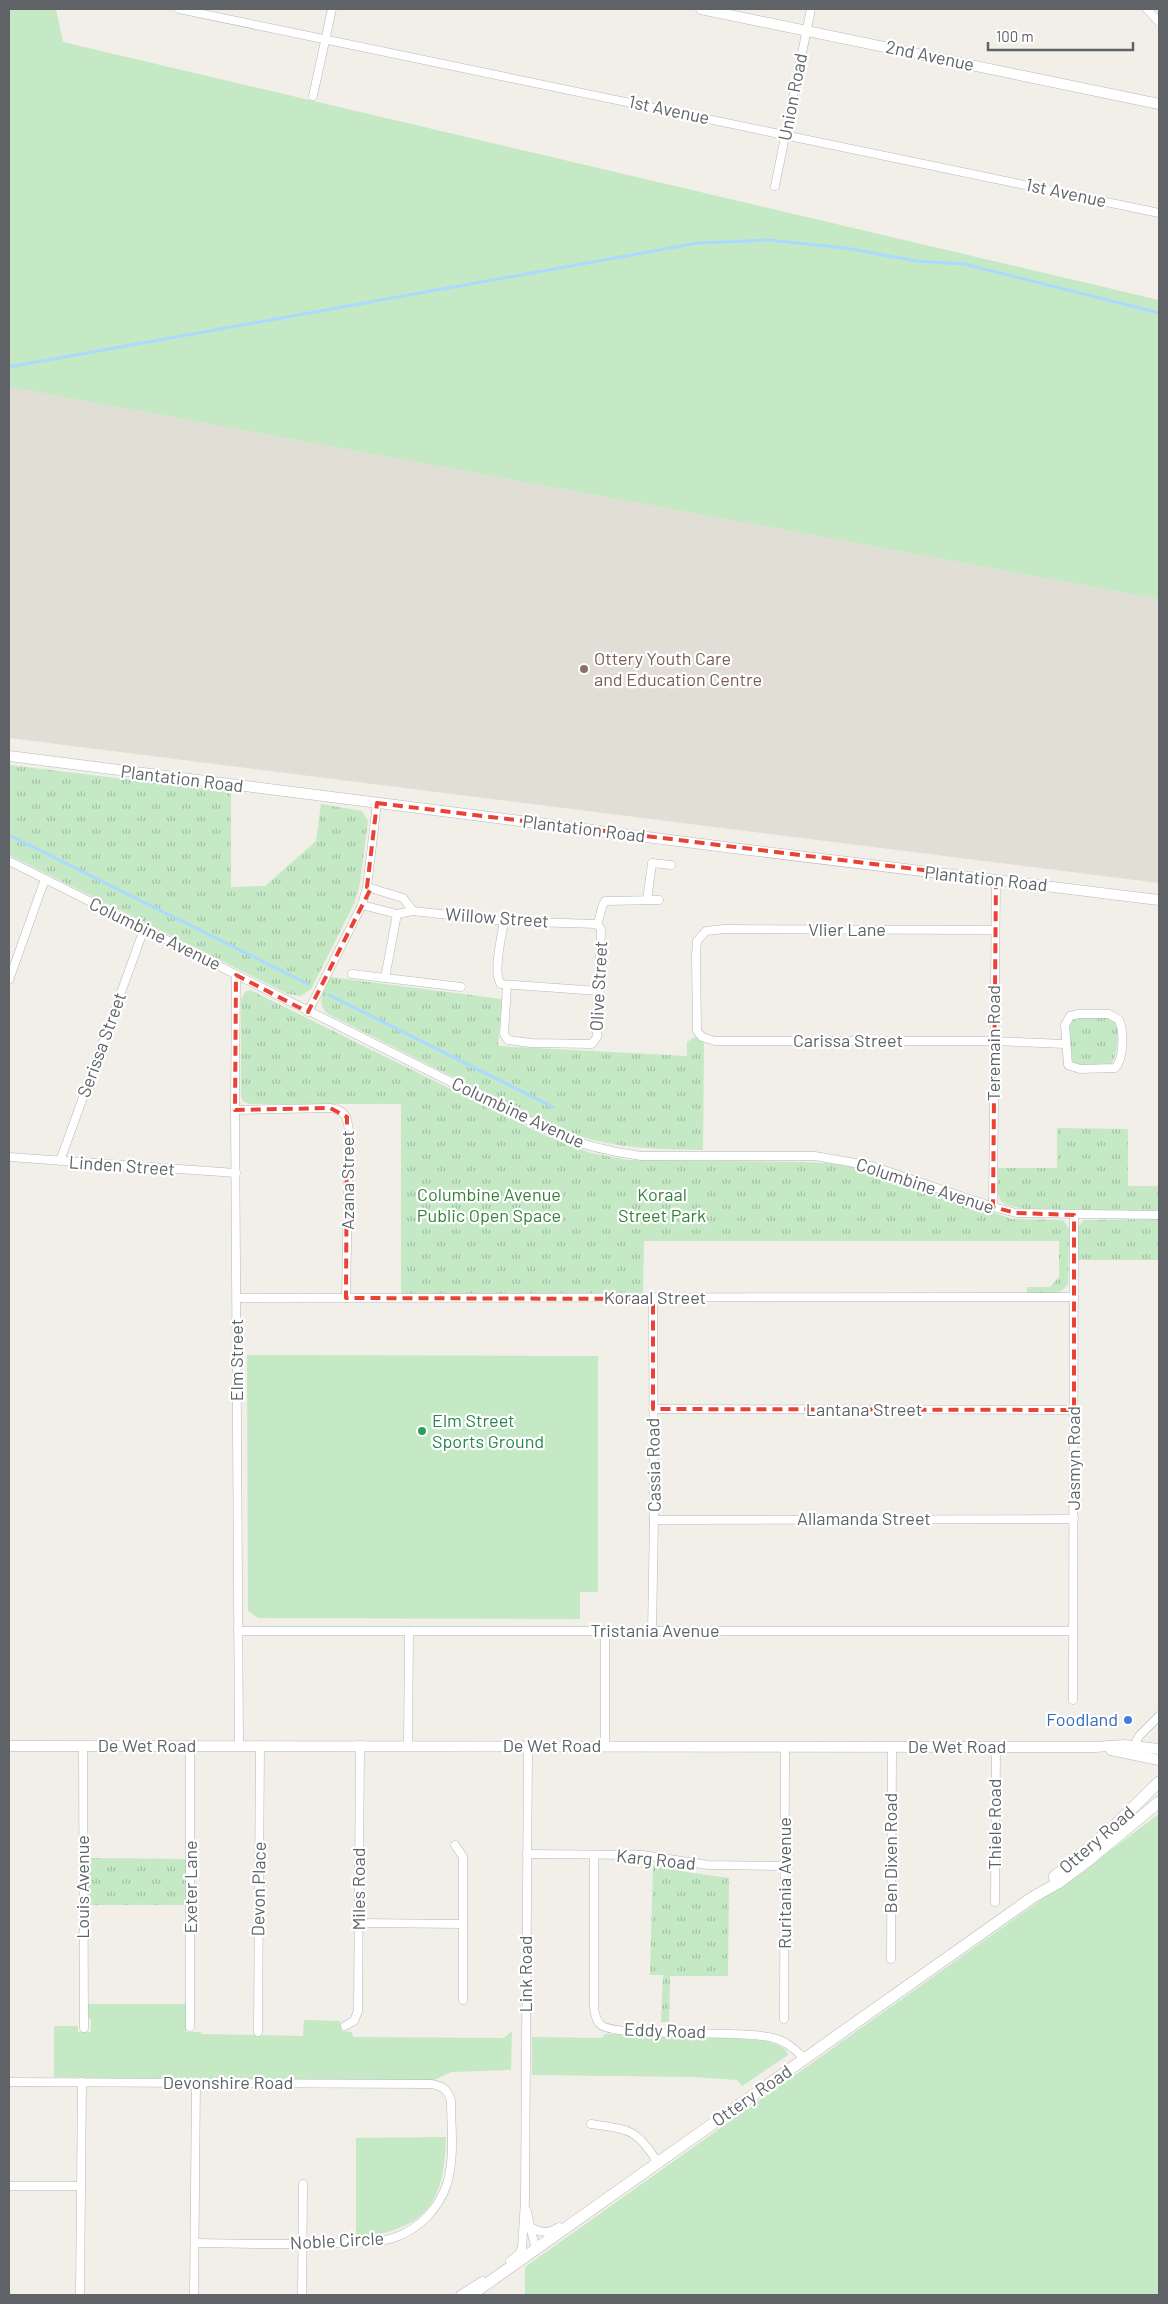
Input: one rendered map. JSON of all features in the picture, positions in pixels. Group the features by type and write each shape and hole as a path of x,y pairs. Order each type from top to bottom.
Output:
{"main road":[{"name":"Ottery Road","path":"471,2295 1033,1897 1124,1818 1159,1782"},
{"name":"Ottery Road","path":"1033,1897 1058,1883 1089,1860 1159,1802"}],"street":[{"name":"1st Avenue","path":"179,9 1159,213"},
{"path":"313,96 332,9"},
{"name":"2nd Avenue","path":"701,9 1159,104"},
{"name":"Union Road","path":"775,186 811,9"},
{"path":"1147,9 1159,22"},
{"name":"Plantation Road","path":"9,756 1159,900"},
{"path":"308,1012 362,905 367,887 377,803"},
{"name":"Columbine Avenue","path":"9,861 553,1133 593,1148 641,1156 815,1156 841,1160 898,1174 993,1207 1016,1213 1159,1215"},
{"path":"647,900 652,863 671,865"},
{"path":"9,980 45,879"},
{"name":"Teremain Road","path":"993,1207 994,930 996,879"},
{"path":"367,887 403,898 413,911"},
{"path":"597,924 605,902 659,900"},
{"name":"Willow Street","path":"362,905 398,914 413,911 504,921 581,923"},
{"path":"385,978 398,914"},
{"path":"504,921 497,978 501,984 599,991"},
{"name":"Olive Street","path":"508,986 504,1036 514,1042 531,1044 588,1045 594,1042 597,1037 602,933 597,924 581,923"},
{"name":"Serissa Street","path":"60,1161 144,929"},
{"name":"Vlier Lane","path":"702,1037 696,1026 696,956 697,941 706,931 994,930"},
{"path":"352,974 461,987"},
{"name":"Elm Street","path":"236,975 238,1746"},
{"path":"1079,1014 1109,1014 1117,1017 1120,1023 1120,1061 1115,1068 1070,1067 1066,1062 1065,1044 1066,1023 1070,1016 1079,1014"},
{"name":"Carissa Street","path":"702,1037 727,1042 994,1041 1065,1044"},
{"name":"Azana Street","path":"235,1110 330,1108 341,1111 347,1117 349,1133 346,1298"},
{"name":"Linden Street","path":"9,1157 236,1173"},
{"name":"Jasmyn Road","path":"1073,1700 1074,1215"},
{"name":"Koraal Street","path":"237,1298 1074,1298"},
{"name":"Cassia Road","path":"652,1631 654,1299"},
{"name":"Lantana Street","path":"653,1409 1074,1410"},
{"name":"Allamanda Street","path":"654,1520 1074,1519"},
{"path":"605,1746 606,1630"},
{"name":"Tristania Avenue","path":"238,1631 1073,1631"},
{"path":"408,1746 409,1631"},
{"path":"1133,1749 1139,1736 1159,1716"},
{"name":"Devon Place","path":"258,2032 260,1745"},
{"name":"De Wet Road","path":"9,1746 360,1745 1095,1747 1159,1749"},
{"name":"Miles Road","path":"345,2026 354,2021 358,2011 360,1745"},
{"name":"Louis Avenue","path":"83,1746 84,2028"},
{"name":"Exeter Lane","path":"190,1746 190,2027"},
{"name":"Link Road","path":"460,2295 519,2254 522,2242 525,2202 528,1746"},
{"name":"Ruritania Avenue","path":"784,2019 785,1747"},
{"name":"Ben Dixen Road","path":"890,1959 892,1747"},
{"name":"Thiele Road","path":"996,1747 996,1902"},
{"name":"De Wet Road","path":"1133,1749 1159,1760"},
{"path":"455,1845 463,1856 463,2000"},
{"name":"Karg Road","path":"527,1854 643,1855 708,1865 785,1866"},
{"name":"Eddy Road","path":"594,1855 594,2008 596,2018 601,2025 619,2030 767,2036 789,2044 805,2059"},
{"path":"359,1923 463,1924"},
{"name":"Devonshire Road","path":"9,2082 431,2084 446,2090"},
{"path":"78,2295 82,2082"},
{"path":"194,2295 196,2083"},
{"name":"Noble Circle","path":"195,2243 302,2244 370,2242 404,2233 427,2217 442,2197 450,2172 451,2101 446,2090"},
{"path":"591,2124 628,2129 642,2139 658,2162"},
{"path":"302,2295 303,2184"},
{"path":"9,2186 81,2186"},
{"path":"530,2227 540,2233 556,2230 587,2208 607,2198"},
{"name":"Link Road","path":"525,2202 536,2249"}],"highlighted area":[{"path":"377,803 996,879 993,1207 1016,1213 1074,1215 1074,1410 653,1409 653,1299 346,1298 347,1117 330,1108 235,1110 236,975 308,1012 371,888 367,887"}],"shaded area":[{"name":"Ottery Youth Care and Education Centre","path":"9,387 1159,599 1159,883 9,738"}],"green space":[{"path":"9,9 56,9 63,42 1159,300 1159,599 9,387"},
{"path":"9,765 231,792 231,887 265,886 316,841 321,804 362,811 368,821 360,883 355,902 311,989 301,996 288,994 9,855"},
{"name":"Columbine Avenue Public Open Space","path":"330,977 502,999 498,1046 687,1056 687,1042 695,1037 704,1043 703,1150 623,1146 586,1138 546,1124 328,1014 324,1010 321,1001"},
{"name":"Columbine Avenue Public Open Space","path":"250,990 544,1135 591,1153 628,1160 840,1164 896,1178 1012,1219 1063,1220 1069,1229 1068,1284 1055,1293 1027,1293 1027,1287 1050,1287 1059,1277 1059,1241 644,1241 643,1294 401,1294 401,1104 250,1104 243,1101 241,1096 241,999 245,992"},
{"path":"1108,1017 1117,1025 1118,1037 1115,1057 1111,1064 1079,1066 1071,1062 1069,1027 1072,1020 1077,1018"},
{"path":"1057,1128 1128,1129 1128,1186 1159,1186 1159,1210 1052,1211 1012,1206 1002,1202 998,1195 998,1168 1057,1168"},
{"path":"1159,1219 1159,1260 1078,1260 1078,1227 1084,1220"},
{"name":"Elm Street Sports Ground","path":"247,1355 598,1356 598,1592 580,1592 580,1619 258,1618 248,1611"},
{"path":"1159,1814 1159,2295 525,2295 525,2267 1103,1856"},
{"path":"87,1858 186,1859 186,1905 87,1905"},
{"path":"653,1865 729,1878 728,1976 670,1976 669,2022 661,2022 663,1975 650,1975"},
{"path":"86,2004 186,2004 186,2032 201,2032 201,2034 303,2036 304,2020 340,2021 342,2031 352,2032 353,2037 504,2038 512,2031 511,2070 451,2072 432,2081 170,2080 54,2077 54,2026 78,2026 78,2032 91,2032 91,2019 86,2018"},
{"path":"605,2034 701,2036 766,2041 781,2046 788,2055 742,2086 737,2080 693,2077 532,2075 532,2037 602,2038"},
{"path":"446,2137 441,2181 435,2197 426,2210 414,2220 399,2228 380,2234 356,2238 356,2138"}],"waterway":[{"path":"9,367 698,243 768,240 845,248 916,261 964,264 1159,313"},
{"path":"9,835 308,984"},
{"path":"329,995 553,1107"}],"place":[{"name":"Ottery Youth Care and Education Centre","path":"584,669"},
{"name":"Elm Street Sports Ground","path":"422,1431"},
{"name":"Foodland","path":"1128,1720"}],"park label":[{"name":"Koraal Street Park","path":"662,1205"}]}
